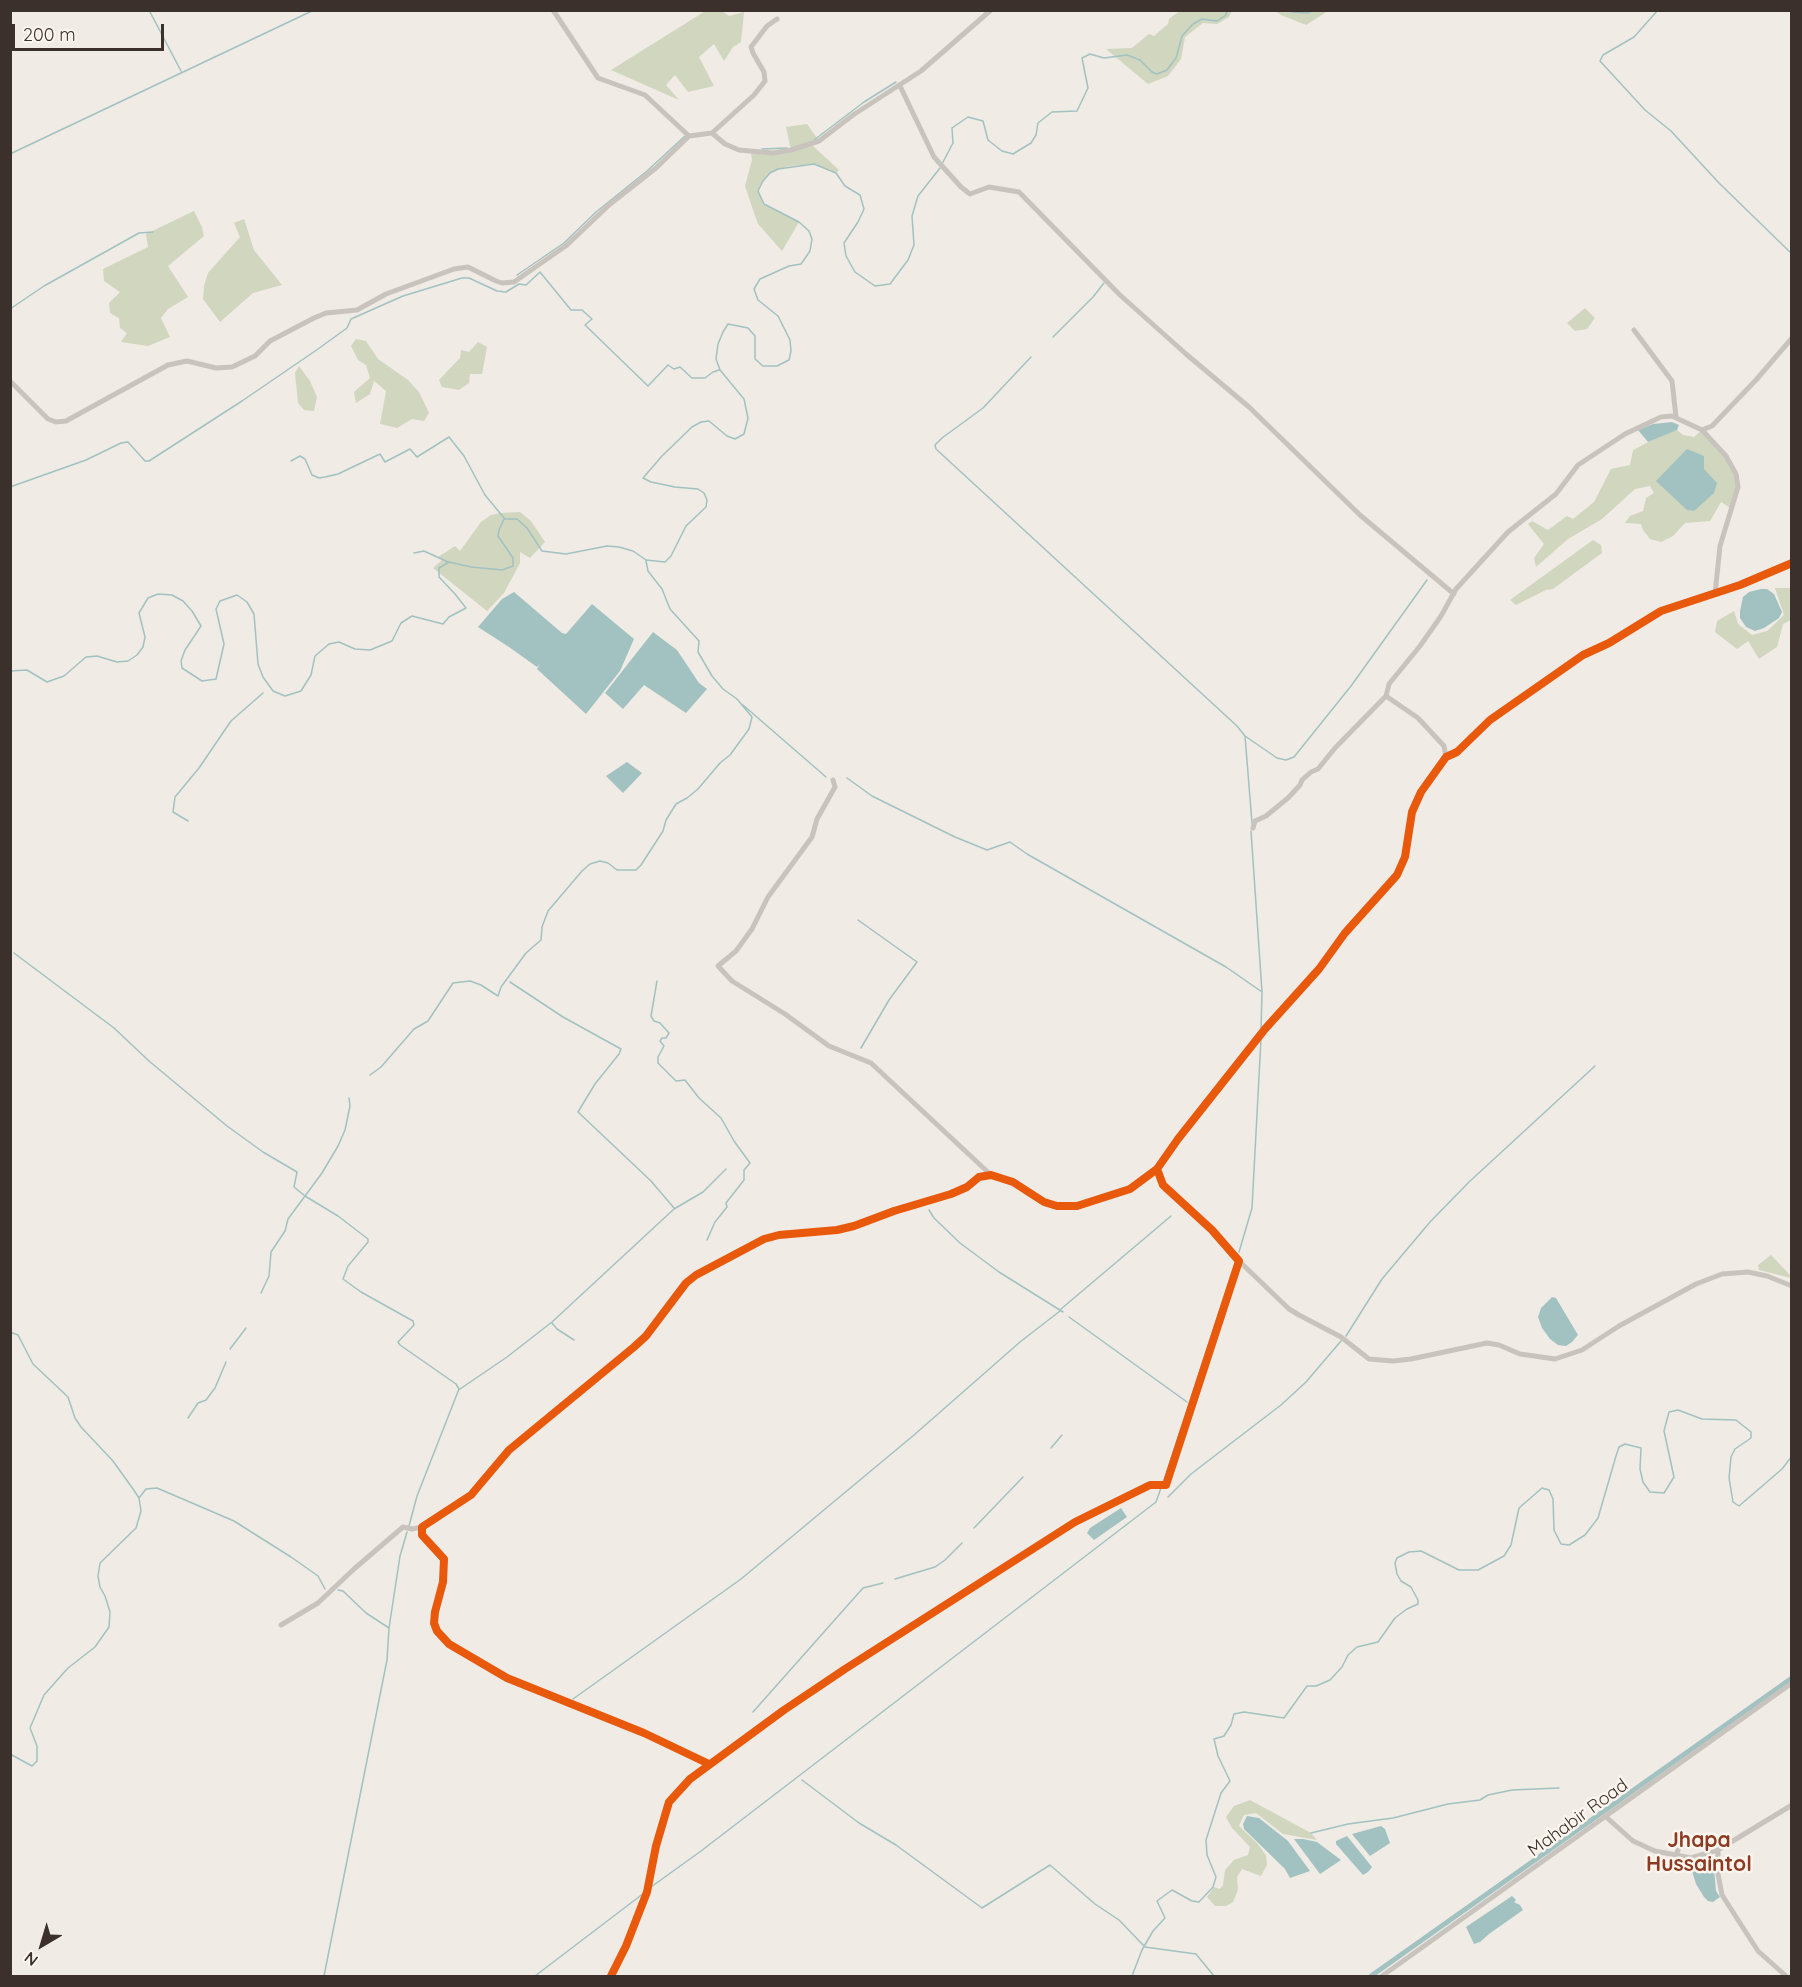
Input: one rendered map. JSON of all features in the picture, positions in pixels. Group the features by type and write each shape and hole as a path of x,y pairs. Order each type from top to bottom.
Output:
{"street":[{"path":"553,10 598,78 645,95 689,136"},
{"path":"712,133 725,144 745,151 773,153 819,141 940,56 991,10"},
{"path":"10,381 48,418 56,422 66,421 168,365 187,361 216,368 232,367 255,356 270,341 314,318 326,313 357,310 386,294 454,269 468,267 502,283 514,282 567,245 609,205 656,168 689,136 712,133 754,95 765,81 764,72 751,47 767,26 777,19"},
{"path":"900,86 934,157 970,194 989,187 1019,192 1120,295 1185,354 1250,407 1360,515 1454,594"},
{"path":"1634,330 1672,381 1676,417"},
{"path":"1702,430 1712,426 1730,408 1791,338"},
{"path":"1253,828 1255,821 1266,816 1288,798 1302,780 1318,769 1335,748 1386,696 1389,684 1425,639 1454,594 1508,532 1557,494 1578,465 1624,434 1661,417 1676,417 1702,430 1726,456 1736,474 1738,487 1720,546 1714,594"},
{"path":"833,780 835,787 817,819 812,837 768,897 752,929 736,951 718,966 732,981 785,1014 829,1046 871,1063 991,1174 1013,1182 1044,1202 1057,1206 1077,1206 1130,1189 1158,1169 1178,1139 1265,1029 1319,969 1345,933 1397,875 1405,857 1412,812 1421,792 1446,757 1457,752 1490,720 1583,655 1608,643 1661,611 1740,585 1791,563"},
{"path":"1386,696 1418,718 1444,746 1446,757"},
{"path":"1158,1169 1163,1185 1212,1230 1239,1261 1289,1309 1341,1337 1369,1359 1412,1359 1487,1343 1499,1344 1520,1354 1544,1359 1566,1357 1696,1284 1722,1274 1748,1272 1767,1275 1791,1286"},
{"path":"281,1625 318,1603 403,1527 412,1529 422,1527 471,1495 509,1450 625,1356 646,1336 672,1300 696,1275 764,1239 779,1235 837,1230 855,1226 894,1211 951,1194 967,1187 979,1177 991,1174"},
{"path":"612,1977 647,1892 656,1846 669,1802 684,1785 709,1764 845,1669 1075,1522 1150,1485 1166,1485 1239,1261"},
{"path":"422,1527 422,1535 444,1559 443,1582 434,1623 437,1631 449,1644 507,1678 644,1733 709,1764"},
{"name":"Mahabir Road","path":"1382,1977 1791,1683"},
{"path":"1605,1816 1633,1841 1662,1854 1690,1858 1718,1850 1791,1805"},
{"path":"1676,1855 1681,1844"},
{"path":"1718,1850 1718,1874 1722,1895 1758,1951 1786,1977"}],"green space":[{"path":"707,10 722,11 729,16 744,12 741,42 733,47 724,61 714,44 699,57 714,86 688,92 675,75 666,85 679,100 611,70"},
{"path":"1181,10 1232,11 1229,17 1217,24 1203,23 1185,37 1181,59 1168,76 1148,84 1106,49 1132,48 1149,34 1154,36 1168,24 1169,19"},
{"path":"1275,11 1328,11 1306,25"},
{"path":"807,124 819,141 812,145 839,170 836,173 814,164 789,166 770,173 763,181 758,191 764,204 799,222 782,251 758,224 745,186 752,160 751,153 791,150 786,127"},
{"path":"194,211 204,236 168,266 188,297 168,309 161,318 170,337 148,346 121,342 127,333 120,328 119,318 110,313 109,303 120,292 104,281 103,269 148,247 146,234"},
{"path":"244,219 254,250 282,285 253,293 220,322 203,299 204,286 208,273 240,237 234,223"},
{"path":"1585,308 1595,318 1587,329 1575,331 1567,323"},
{"path":"356,339 366,341 378,359 408,380 419,392 429,413 424,421 412,419 397,428 380,424 386,391 374,381 370,394 356,403 354,392 370,378 366,365 358,360 351,346"},
{"path":"478,342 487,347 482,374 470,374 469,383 459,390 442,387 439,380 460,358 461,350 469,352"},
{"path":"299,366 310,381 317,397 314,411 304,410 298,403 295,373"},
{"path":"1677,430 1683,435 1694,437 1702,430 1717,445 1736,474 1738,487 1732,509 1721,502 1710,521 1685,523 1673,536 1661,542 1650,539 1641,524 1625,523 1630,516 1643,511 1646,498 1654,493 1650,486 1635,489 1602,519 1568,539 1536,567 1534,558 1544,544 1528,524 1532,521 1548,530 1567,516 1573,519 1594,502 1611,469 1630,465 1633,450 1666,433"},
{"path":"520,512 531,521 545,542 530,558 520,552 520,563 504,593 487,611 433,568 442,560 438,557 455,546 460,551 481,522 491,515"},
{"path":"1593,540 1601,545 1602,553 1553,589 1546,590 1516,605 1510,600"},
{"path":"1775,588 1792,588 1791,620 1783,624 1777,647 1759,659 1748,641 1737,649 1715,632 1717,621 1734,611 1738,624 1752,635 1767,631 1784,615"},
{"path":"1771,1255 1791,1278 1759,1270 1758,1265"},
{"path":"1250,1800 1311,1833 1317,1840 1283,1834 1256,1813 1244,1815 1239,1826 1266,1855 1267,1865 1261,1876 1242,1869 1237,1877 1238,1890 1233,1902 1226,1906 1215,1906 1207,1897 1214,1887 1220,1889 1223,1885 1225,1870 1234,1860 1248,1855 1250,1847 1232,1828 1226,1817 1234,1806"}],"water":[{"path":"1672,422 1679,425 1677,430 1648,442 1638,430 1653,424"},
{"path":"1687,449 1704,456 1704,469 1717,483 1714,493 1694,511 1687,510 1656,481"},
{"path":"1767,589 1774,594 1782,612 1779,618 1755,631 1746,627 1740,618 1740,611 1743,597 1749,592"},
{"path":"514,592 562,633 566,634 592,604 634,639 620,671 586,714 537,669 540,664 537,667 478,627 502,599"},
{"path":"653,632 677,650 699,683 707,689 686,713 644,685 623,709 605,693"},
{"path":"627,762 642,773 623,793 606,776"},
{"path":"1552,1297 1556,1298 1578,1335 1566,1346 1558,1345 1550,1339 1538,1317 1541,1308"},
{"path":"1121,1508 1127,1517 1094,1540 1087,1533 1090,1528"},
{"path":"1247,1816 1259,1818 1288,1841 1310,1871 1290,1878 1285,1869 1244,1829 1243,1824"},
{"path":"1381,1826 1385,1829 1390,1843 1370,1856 1352,1834"},
{"path":"1347,1836 1372,1867 1363,1875 1336,1844 1336,1841"},
{"path":"1294,1839 1317,1842 1341,1860 1320,1874"},
{"path":"1713,1856 1716,1891 1720,1897 1713,1902 1704,1897 1696,1884 1692,1871 1695,1862"},
{"path":"1512,1896 1516,1900 1514,1902 1523,1910 1474,1944 1466,1927"}],"waterway":[{"path":"149,10 181,71"},
{"path":"10,154 314,10"},
{"path":"942,164 953,143 952,128 968,117 983,121 988,140 1002,151 1013,154 1031,143 1036,135 1038,123 1052,112 1077,111 1088,88 1082,58 1090,54 1104,58 1127,55 1140,60 1157,74 1167,70 1176,58 1182,36 1193,24 1202,19 1217,21 1226,15 1227,10"},
{"path":"1289,10 1307,13 1315,10"},
{"path":"1658,10 1634,37 1603,55 1600,61 1645,110 1671,131 1719,183 1792,254"},
{"path":"814,140 864,102 896,82"},
{"path":"517,275 564,243 596,212 647,171 685,136"},
{"path":"762,149 787,148"},
{"path":"10,671 27,670 47,682 64,676 86,657 97,656 117,662 128,661 143,647 145,637 139,613 148,598 158,594 172,595 183,601 201,626 185,650 181,661 182,668 202,681 216,679 224,644 216,609 220,601 237,595 247,602 254,614 258,664 263,677 273,691 285,696 301,691 311,675 315,656 329,644 339,642 355,649 370,650 392,641 401,623 412,616 443,624 449,617 466,608 439,577 439,568 449,562 502,570 513,566 513,558 498,536 504,519 517,519 527,528 542,551 566,554 607,546 619,547 633,551 646,560 665,562 671,556 686,526 706,507 707,500 704,493 698,489 675,487 643,478 692,427 701,422 709,421 727,436 735,439 744,434 748,418 744,399 720,370 716,359 718,344 723,332 728,324 748,328 755,336 755,359 763,366 777,366 789,360 790,340 778,316 758,300 754,289 760,279 789,266 801,264 810,251 812,239 809,231 799,222 764,204 758,191 763,181 770,173 778,169 814,164 836,173 845,186 860,195 864,209 844,243 846,256 855,272 875,286 890,284 908,260 914,245 912,216 918,196 940,168"},
{"path":"10,309 44,286 139,233 153,232"},
{"path":"10,487 86,460 121,443 128,442 145,461 149,461 318,349 347,328 351,319 403,296 462,278 469,278 497,291 506,292 519,284 526,285 540,272 571,310 582,310 592,319 585,325 648,386 668,365 674,369 680,367 692,378 705,378 719,370"},
{"path":"1053,337 1104,283"},
{"path":"1031,357 983,408 942,438 935,445 936,449 1237,726 1245,736 1252,823"},
{"path":"291,461 300,456 305,459 312,475 319,478 338,474 380,454 385,462 410,449 417,457 449,437 464,456 485,495 504,518"},
{"path":"414,553 424,551 448,562"},
{"path":"646,561 648,571 662,589 670,609 699,641 698,652 712,676 723,689 737,699"},
{"path":"1245,736 1277,758 1286,760 1294,757 1351,686 1427,580"},
{"path":"188,821 173,812 175,797 199,768 231,721 263,693"},
{"path":"370,1075 381,1067 414,1029 428,1021 453,983 470,981 498,996 501,987 526,953 541,940 542,927 548,911 590,864 600,861 608,863 617,870 636,870 641,865 663,831 666,820 676,804 698,789 730,755 749,729 752,717 737,699"},
{"path":"743,705 826,777"},
{"path":"847,778 872,796 955,837 987,850 1010,842 1027,854 1226,967 1262,992"},
{"path":"1251,831 1262,992 1261,1029"},
{"path":"858,920 917,962 889,1000 861,1048"},
{"path":"14,953 114,1028 149,1061 227,1126 263,1152 297,1172 294,1187 368,1239 348,1266 343,1279 361,1292 413,1321 414,1325 398,1342 400,1345 456,1384 459,1389 417,1496 409,1526"},
{"path":"657,981 651,1016 669,1033 660,1041 664,1046 658,1057 658,1063 676,1081 685,1080 699,1098 721,1118 750,1163 744,1170 744,1180 726,1203 727,1207 715,1222 707,1240"},
{"path":"510,982 563,1017 621,1049 578,1112 651,1181 674,1208"},
{"path":"1239,1252 1252,1208 1261,1039"},
{"path":"1346,1336 1382,1279 1430,1222 1469,1182 1595,1066"},
{"path":"261,1293 269,1276 271,1252 285,1231 288,1219 322,1173 338,1146 345,1130 350,1106 349,1098"},
{"path":"460,1389 507,1357 552,1322 674,1209 703,1192 726,1169"},
{"path":"929,1210 934,1218 960,1243 999,1272 1063,1312"},
{"path":"1061,1309 1171,1216"},
{"path":"1164,1480 1236,1261"},
{"path":"573,1699 741,1579 914,1435 1020,1342 1060,1311"},
{"path":"1069,1317 1187,1402"},
{"path":"552,1323 574,1340"},
{"path":"230,1349 246,1328"},
{"path":"10,1332 18,1335 33,1364 68,1397 75,1418 113,1461 133,1489 139,1498 141,1511 136,1528 100,1563 98,1576 110,1612 109,1627 95,1647 68,1668 44,1695 30,1728 37,1746 37,1761 32,1766 10,1754"},
{"path":"1168,1497 1191,1474 1281,1405 1306,1382 1341,1341"},
{"path":"188,1418 198,1403 206,1400 215,1388 226,1362"},
{"path":"1132,1976 1142,1950 1153,1931 1165,1918 1157,1901 1172,1890 1192,1901 1199,1902 1213,1887 1216,1877 1207,1855 1206,1840 1221,1793 1230,1781 1218,1756 1214,1739 1224,1736 1231,1725 1234,1714 1244,1712 1284,1718 1307,1686 1316,1686 1330,1680 1342,1667 1348,1655 1357,1647 1378,1642 1395,1618 1418,1604 1411,1587 1401,1581 1397,1574 1395,1563 1397,1558 1409,1552 1421,1551 1459,1570 1478,1570 1504,1556 1511,1545 1519,1508 1542,1488 1549,1490 1553,1499 1554,1530 1561,1544 1569,1545 1585,1535 1598,1518 1619,1447 1625,1444 1641,1448 1640,1469 1643,1482 1650,1492 1664,1493 1674,1477 1664,1431 1669,1412 1678,1410 1702,1419 1736,1420 1751,1432 1751,1438 1735,1449 1731,1457 1729,1478 1733,1502 1739,1506 1782,1469 1792,1456"},
{"path":"1051,1448 1062,1435"},
{"path":"974,1528 1023,1477"},
{"path":"139,1498 146,1489 157,1488 234,1521 318,1576 325,1589"},
{"path":"651,1887 1156,1502 1161,1488"},
{"path":"324,1976 387,1660 389,1628 400,1556 407,1532"},
{"path":"895,1579 935,1567 962,1543"},
{"path":"753,1712 863,1588 883,1583"},
{"path":"338,1590 343,1591 366,1613 389,1628"},
{"path":"1371,1976 1792,1678"},
{"path":"802,1780 859,1823 896,1845 982,1908 1050,1865 1095,1904 1119,1920 1145,1947 1196,1954 1214,1976"},
{"path":"1311,1833 1348,1824 1393,1818 1448,1804 1480,1800 1488,1795 1512,1790 1559,1788"},
{"path":"535,1976 644,1893"}],"cycle path":[{"path":"611,1976 626,1946 647,1892 656,1846 669,1802 690,1779 784,1710 845,1669 1075,1522 1150,1485 1166,1485 1239,1261 1212,1230 1163,1185 1157,1169 1265,1029 1319,969 1345,933 1397,875 1405,857 1412,812 1421,792 1446,757 1457,752 1490,720 1583,655 1609,643 1661,611 1740,585 1792,563"},
{"path":"709,1764 644,1733 507,1678 449,1644 437,1631 434,1623 443,1582 444,1559 422,1535 422,1527 471,1495 509,1450 646,1336 686,1283 696,1275 764,1239 779,1235 837,1230 854,1226 951,1194 967,1187 979,1177 991,1175 1013,1182 1044,1202 1057,1206 1077,1206 1130,1189 1157,1169"}],"district":[{"name":"Jhapa Hussaintol","path":"1699,1853"}]}
